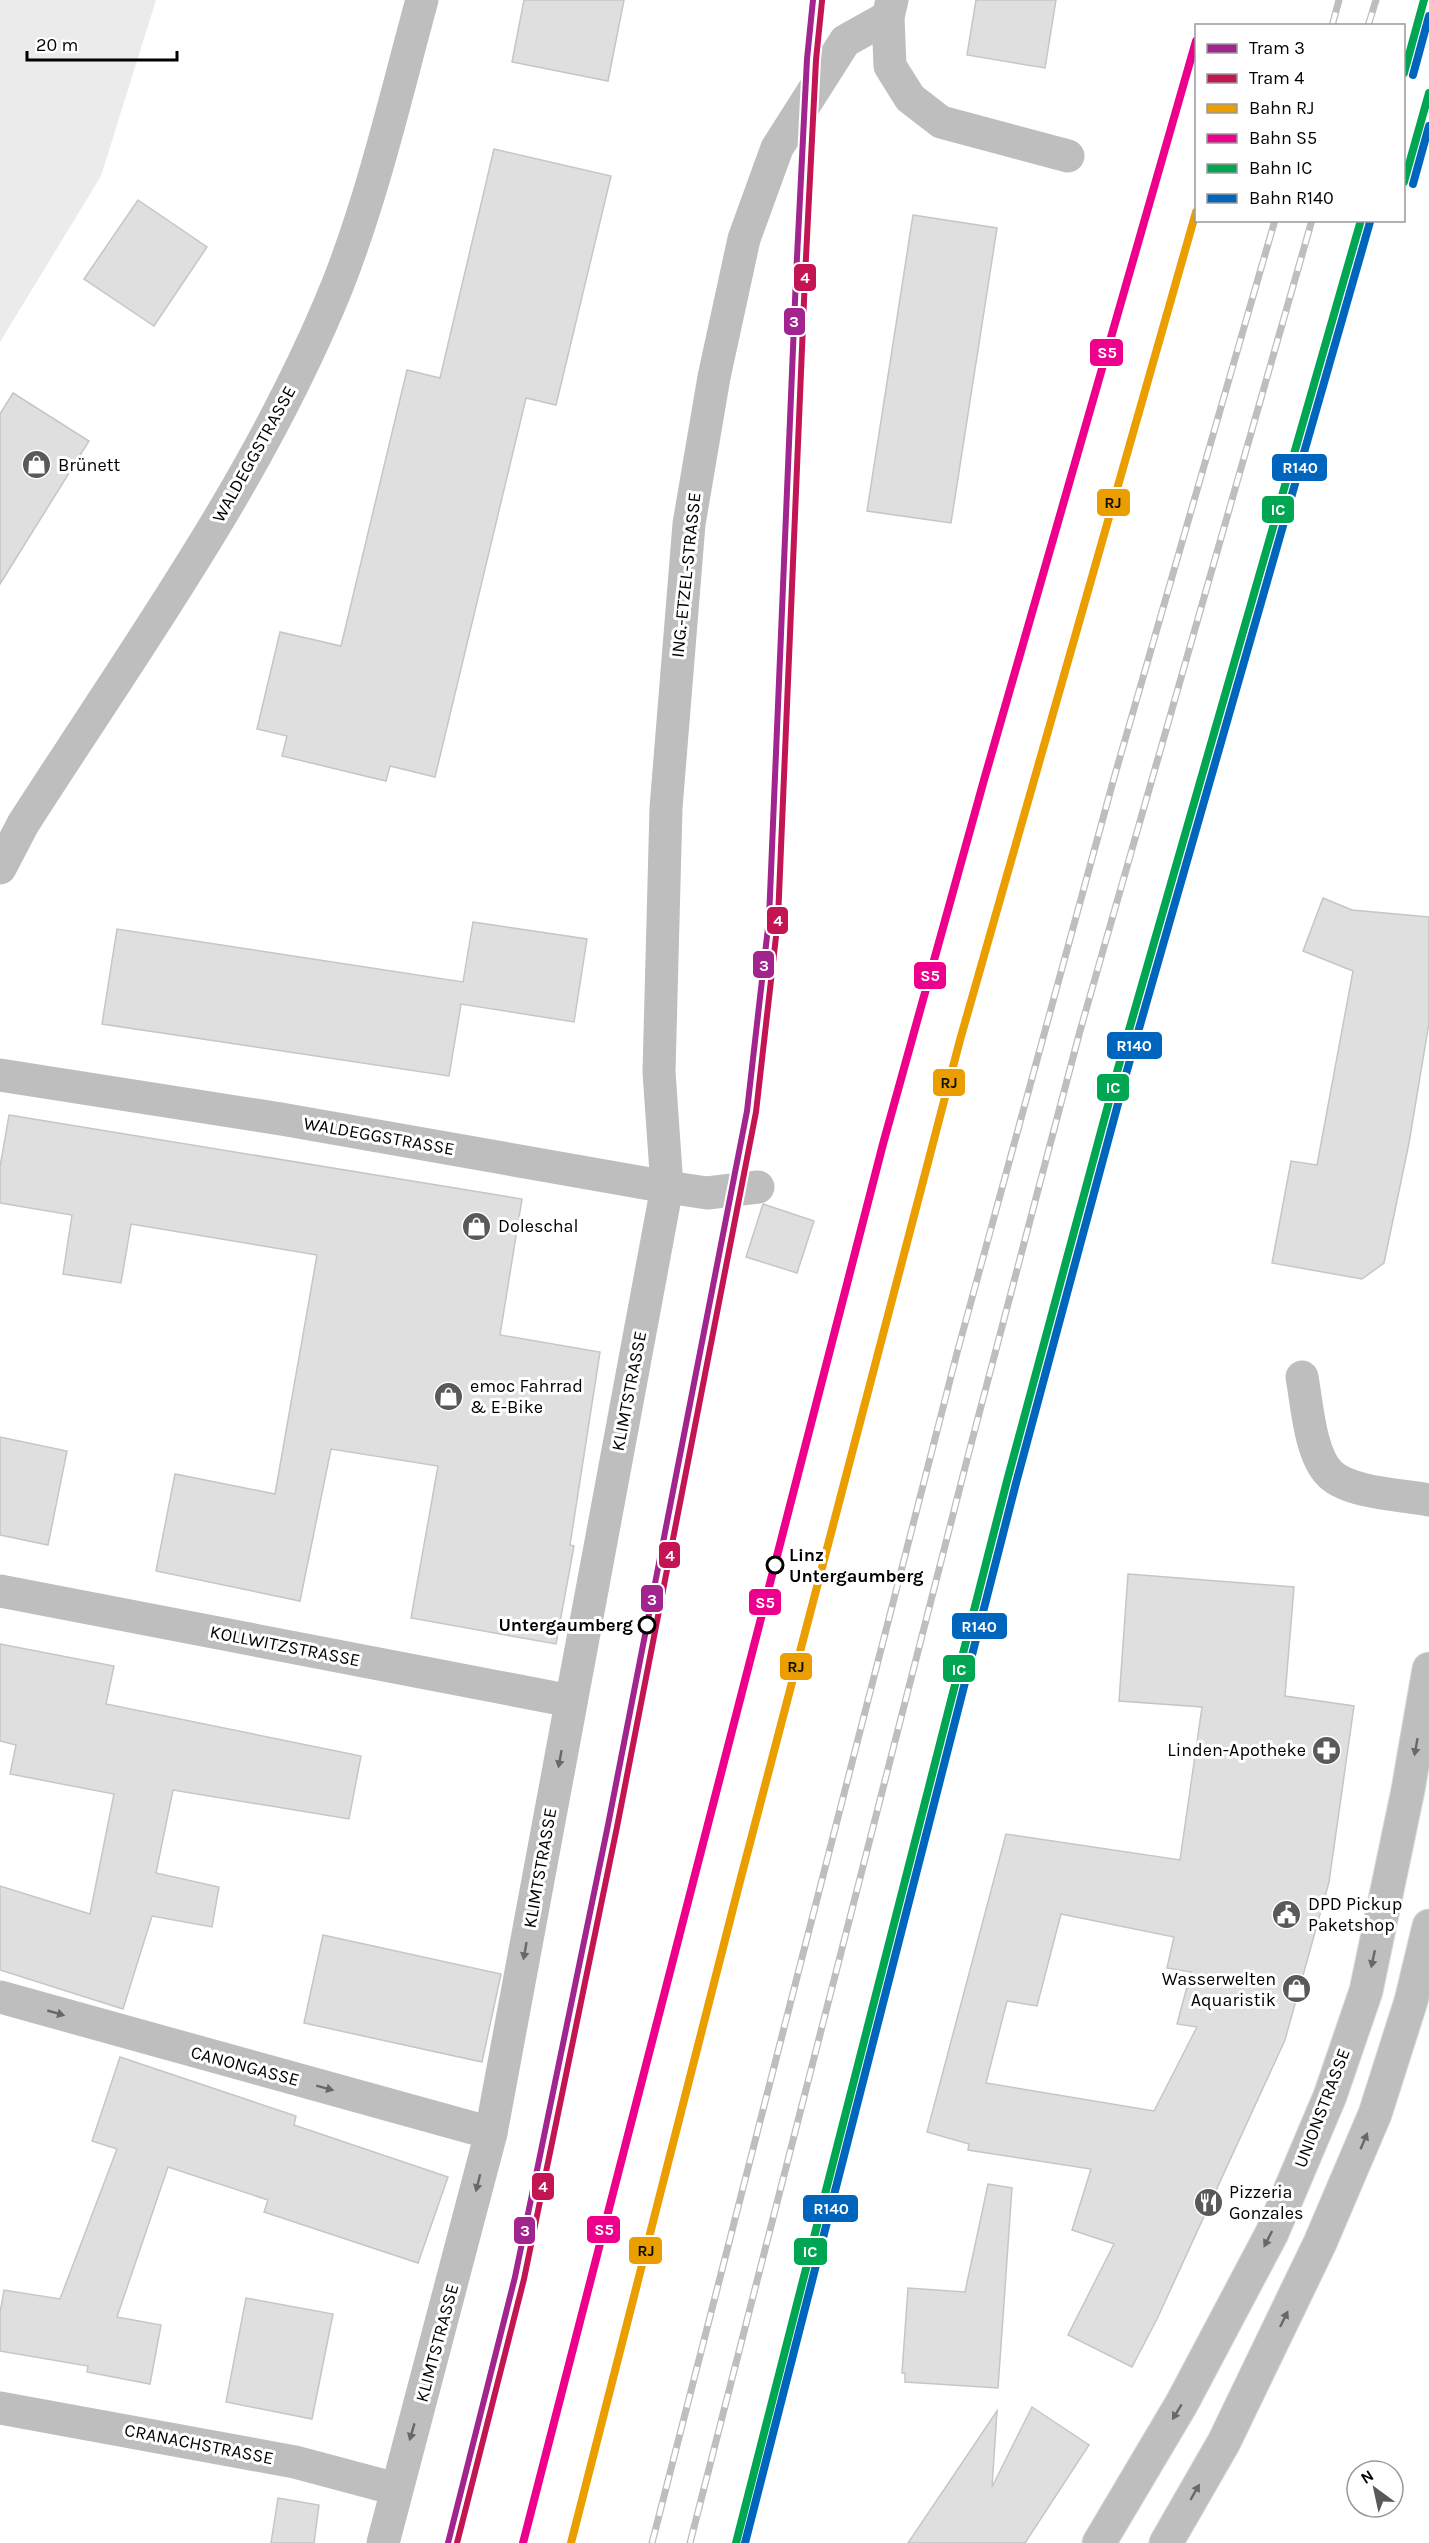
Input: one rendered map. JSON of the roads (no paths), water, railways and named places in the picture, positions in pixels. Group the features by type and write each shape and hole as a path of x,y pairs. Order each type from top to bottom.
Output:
{"street":[{"name":"WALDEGGSTRASSE","path":"0,868 23,824 222,513 303,363 338,284 367,204 422,0"},
{"name":"ING.-ETZEL-STRASSE","path":"890,9 890,66 910,98 941,122 1068,156"},
{"name":"ING.-ETZEL-STRASSE","path":"667,1187 659,1072 666,808 688,524 714,377 744,238 777,148 845,41 890,9"},
{"name":"WALDEGGSTRASSE","path":"0,1075 281,1119 667,1187 706,1192 758,1187"},
{"name":"KLIMTSTRASSE","path":"383,2543 491,2133 667,1187"},
{"path":"1302,1377 1312,1436 1321,1460 1330,1474 1357,1488 1429,1500"},
{"name":"KOLLWITZSTRASSE","path":"0,1592 570,1701"},
{"name":"UNIONSTRASSE","path":"1099,2543 1182,2403 1272,2233 1330,2096 1366,1991 1408,1790 1429,1668"},
{"path":"1166,2543 1224,2442 1320,2243 1371,2125 1411,2001 1429,1926"},
{"name":"CANONGASSE","path":"0,1997 491,2133"},
{"name":"CRANACHSTRASSE","path":"0,2408 295,2462 396,2489"}],"railway":[{"path":"1333,24 1339,0"},
{"path":"1369,24 1376,0"},
{"path":"652,2543 957,1353 1114,778 1274,222"},
{"path":"690,2543 969,1452 1080,1031 1311,222"}],"tram line":[{"name":"3","path":"448,2543 515,2277 608,1825 747,1111 769,919 796,277 807,59 813,0"},
{"name":"4","path":"457,2543 524,2279 617,1827 756,1112 778,919 805,277 816,60 822,1"}],"rail line":[{"name":"IC","path":"1405,69 1424,0"},
{"name":"R140","path":"1413,75 1429,16"},
{"name":"S5","path":"523,2543 883,1144 984,780 1195,44"},
{"name":"IC","path":"1405,178 1429,93"},
{"name":"R140","path":"1413,184 1429,126"},
{"name":"RJ","path":"571,2543 739,1885 960,1040 1195,216"},
{"name":"IC","path":"736,2543 1007,1481 1117,1072 1360,222"},
{"name":"R140","path":"745,2543 1016,1483 1126,1074 1370,222"}],"place":[{"name":"Brünett","path":"37,465"},
{"name":"Doleschal","path":"477,1226"},
{"name":"emoc Fahrrad & E-Bike","path":"449,1396"},
{"name":"Linz Untergaumberg","path":"775,1565"},
{"name":"Untergaumberg","path":"647,1625"},
{"name":"Linden-Apotheke","path":"1327,1750"},
{"name":"DPD Pickup Paketshop","path":"1287,1914"},
{"name":"Wasserwelten Aquaristik","path":"1297,1989"},
{"name":"Pizzeria Gonzales","path":"1208,2202"}]}
